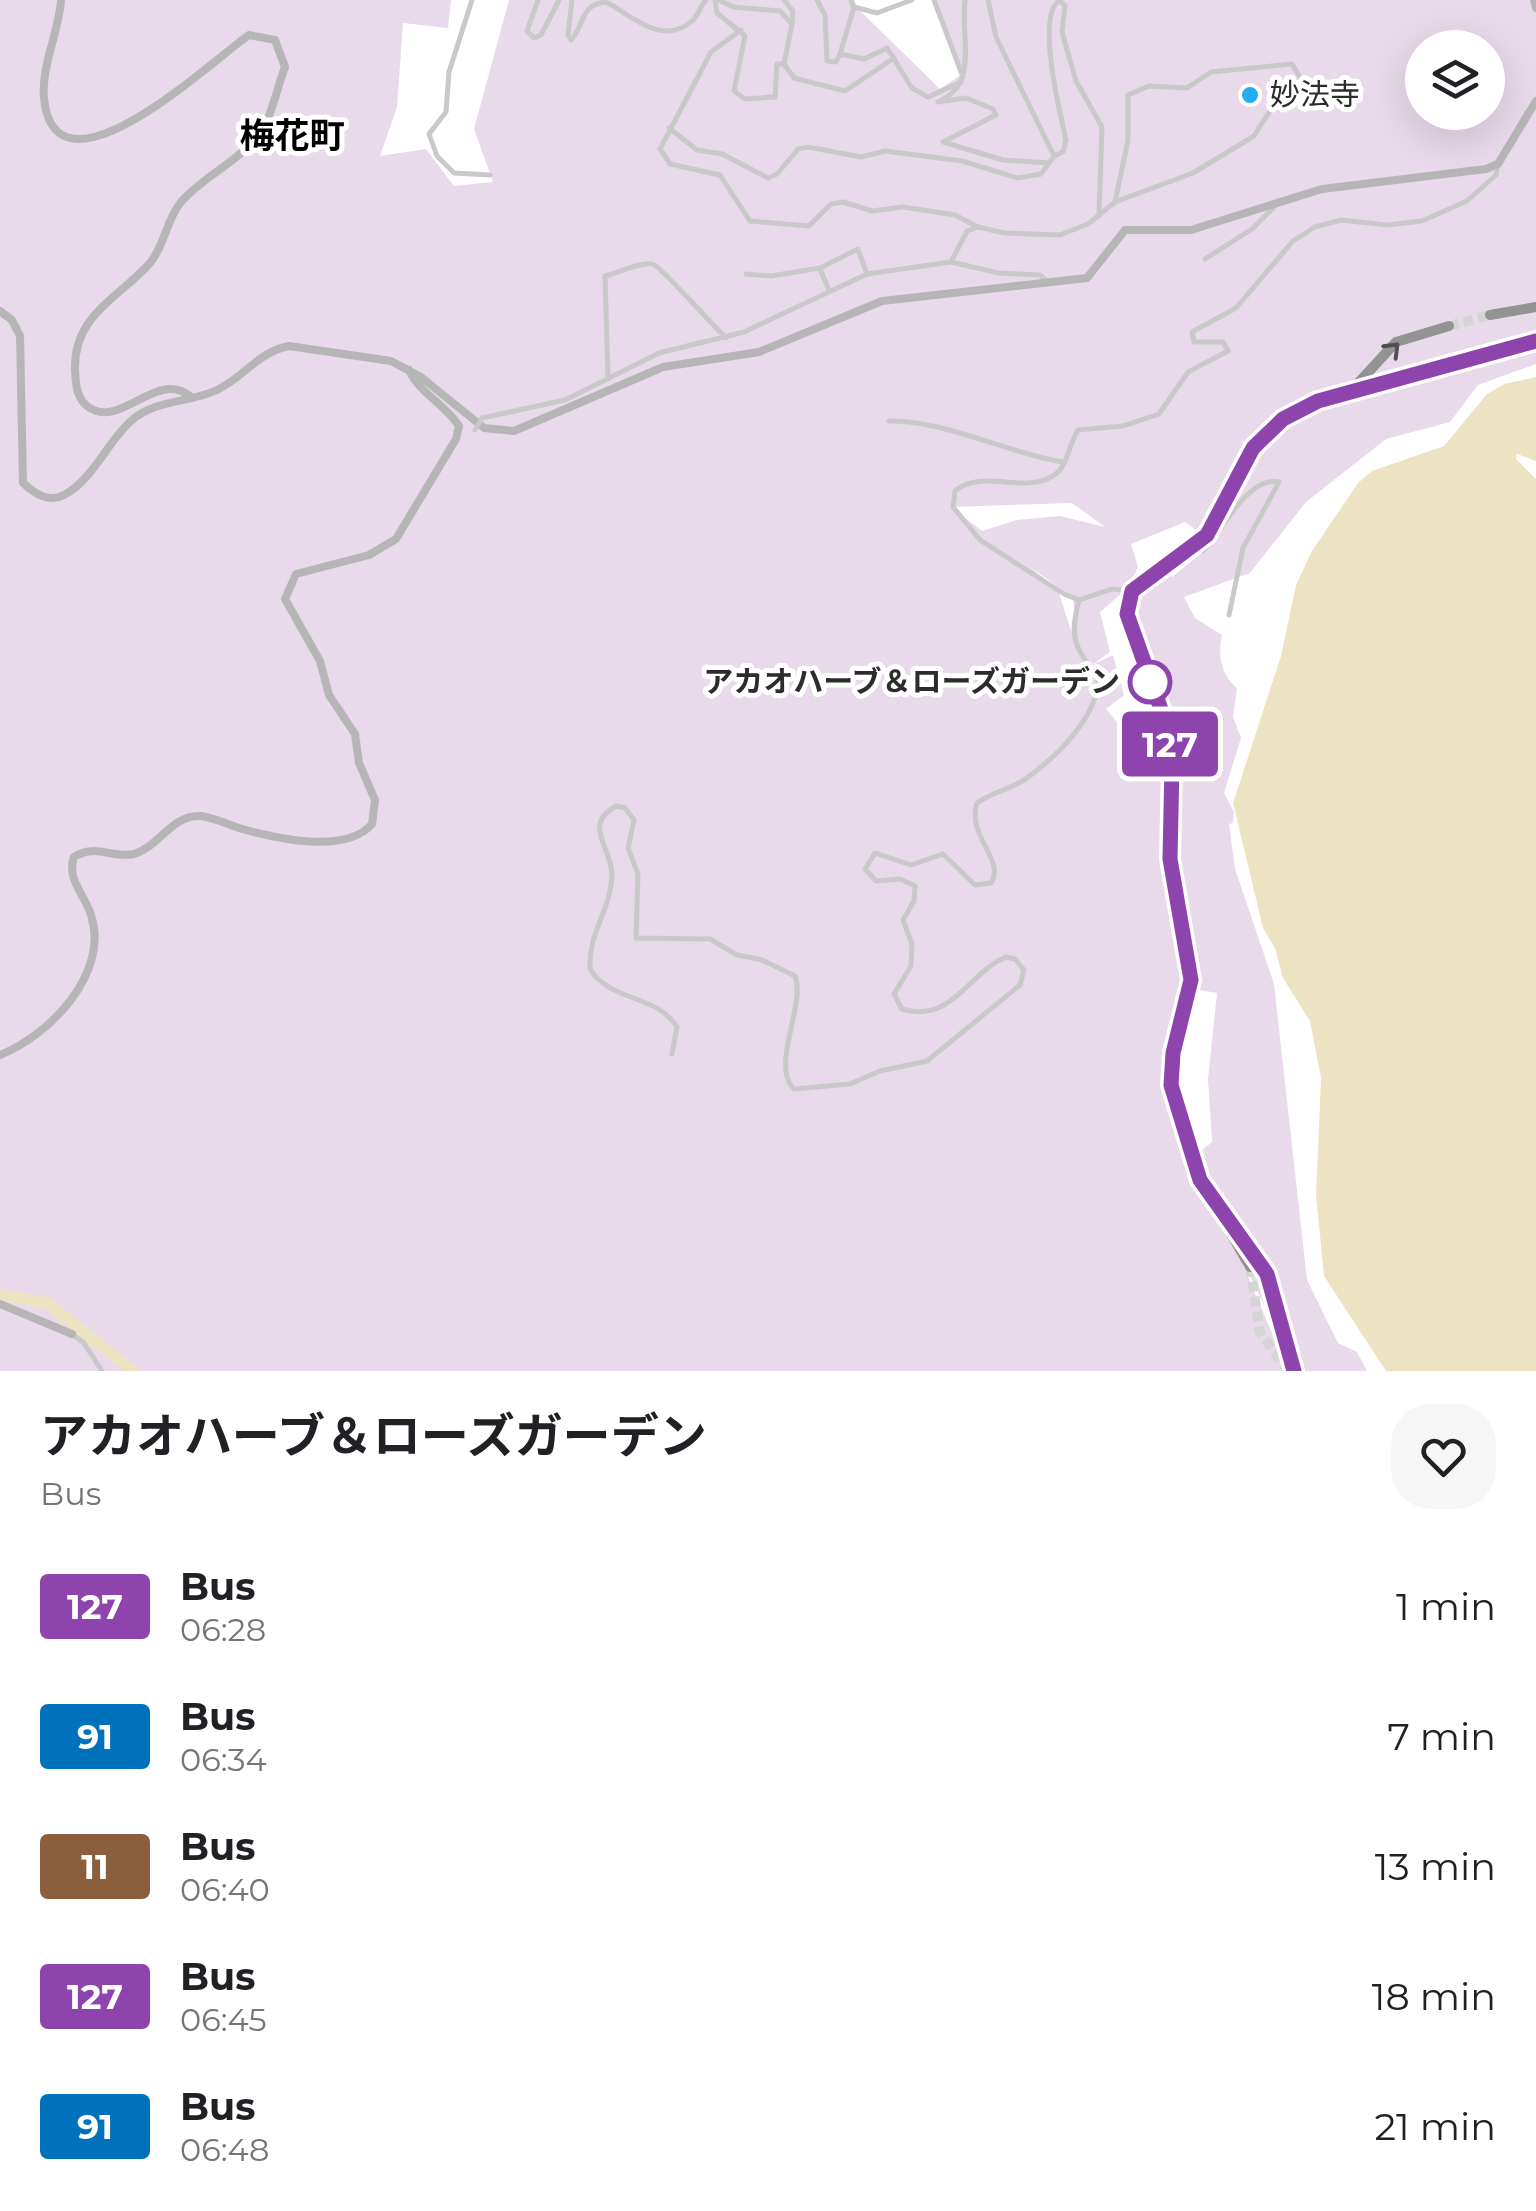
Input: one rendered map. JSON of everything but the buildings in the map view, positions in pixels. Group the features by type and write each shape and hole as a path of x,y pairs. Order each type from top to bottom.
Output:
{"highway":[{"path":"1490,316 1536,307"},
{"path":"1349,393 1396,342 1449,326"},
{"path":"1250,1267 1200,1180 1171,1085 1173,1053 1191,980 1170,859 1172,764 1168,729 1127,614 1132,591 1207,535 1235,478 1266,432 1318,401 1536,341"},
{"path":"1216,1206 1267,1274 1294,1371"}],"street":[{"path":"60,0 44,99 48,118 68,134 102,136 140,120 249,35 274,40 284,56 285,67 258,136 183,200 156,254 92,315 78,341 76,388 80,398 96,411 119,408 165,387 184,390 192,398"},
{"path":"472,0 449,72 446,112 429,134 437,156 454,173 490,175"},
{"path":"538,0 528,31 534,38 541,35 558,0"},
{"path":"572,0 568,35 571,40 586,10 595,3 606,2 636,23 664,30 694,20 706,0"},
{"path":"784,64 777,64 775,98 746,99 737,94 733,80 745,41 741,30 717,13 717,0 740,8 780,11 792,24"},
{"path":"784,0 793,11 784,64 794,78 845,91 894,58"},
{"path":"816,0 824,15 827,61 836,62 852,4 877,13 912,0"},
{"path":"934,0 962,80"},
{"path":"965,0 961,86 939,104 966,98 992,108 996,116 980,128 944,138 945,144 1003,160 1051,159 1064,152 1066,140 1049,32 1052,6 1059,1 1065,5 1062,32 1076,81 1102,128 1098,216"},
{"path":"988,0 996,37 1051,159"},
{"path":"1534,0 1536,8"},
{"path":"741,30 711,52 660,149 665,160 720,175 750,220 809,226 839,202 872,211 903,206 955,214 978,227 1004,234 1060,236 1116,202 1194,174 1254,136 1270,109 1301,79 1299,72 1292,64 1210,72 1187,88 1154,86 1133,91 1126,99 1128,140 1116,202"},
{"path":"840,54 864,59 887,48 921,95 934,96 962,80"},
{"path":"1132,591 1112,589 1079,600 980,540 953,506 960,486 1040,482 1060,471 1078,430 1124,426 1159,414 1188,372 1226,354 1228,347 1223,342 1194,342 1192,332 1236,308 1301,234 1342,220 1387,225 1422,222 1468,201 1496,175 1498,164 1536,102"},
{"path":"669,128 697,150 722,154 768,178 778,174 798,150 808,147 861,157 885,151 962,161 1018,178 1041,174 1051,159"},
{"path":"0,311 12,320 20,336 24,483 40,496 53,498 76,486 134,418 155,406 217,390 262,355 288,346 381,358 410,370 484,428 514,430 663,367 759,352 882,301 1094,274 1124,230 1190,230 1322,189 1474,171 1498,164"},
{"path":"1205,259 1252,229 1280,201"},
{"path":"951,262 968,231 978,227"},
{"path":"746,274 772,276 820,268 858,248 867,274"},
{"path":"475,430 482,418 564,400 659,353 726,338 867,274 951,262 999,274 1040,274 1048,282"},
{"path":"608,378 605,276 657,264 726,338"},
{"path":"820,268 829,290"},
{"path":"0,1055 23,1043 72,999 88,977 94,928 71,872 74,857 90,850 134,854 189,817 206,817 250,831 339,842 358,837 372,824 375,800 359,763 355,734 330,695 320,660 285,598 296,574 369,554 396,539 456,439 459,426 448,410 420,390 410,370"},
{"path":"888,421 924,425 1028,456 1063,462"},
{"path":"1194,547 1202,552 1218,536 1234,504 1268,482 1279,482 1243,548 1229,616"},
{"path":"672,1054 677,1027 668,1014 605,985 590,970 590,943 612,874 598,826 602,816 616,806 626,808 634,820 628,842 638,874 633,935 644,940 710,939 737,956 762,960 795,976 799,992 786,1074 794,1089 850,1084 880,1071 927,1061 1020,985 1024,970 1016,959 1006,958 982,972 956,1001 926,1010 902,1009 894,994 910,966 912,944 903,920 914,901 915,886 900,879 876,881 865,869 875,853 911,865 944,854 975,885 991,883 996,878 996,865 977,835 977,803 1027,778 1066,743 1096,698 1098,677 1077,650 1072,630 1079,600"},
{"path":"0,1304 72,1334 84,1342 102,1371"}],"shaded area":[{"path":"0,0 451,0 448,28 403,23 397,107 380,156 426,149 454,186 493,182 474,129 509,0 849,0 940,89 962,74 934,0 1536,0 1536,364 1478,385 1450,422 1386,439 1306,502 1250,573 1184,597 1195,618 1222,635 1222,664 1237,688 1233,717 1241,738 1224,793 1234,812 1233,823 1229,824 1235,869 1274,984 1307,1280 1338,1343 1357,1352 1367,1371 1296,1371 1229,1232 1288,1371 0,1371","holes":["1072,503 1105,527 1060,516 1017,520 982,531 951,507","1185,522 1214,543 1172,577 1168,570 1130,585 1138,567 1131,544","1029,566 1073,598 1077,649 1058,590","1129,587 1168,729 1173,876 1200,990 1217,993 1208,1079 1212,1142 1200,1152 1206,1190 1199,1188 1180,1137 1168,1070 1190,993 1160,846 1167,760 1152,717 1126,733 1106,709 1124,695 1113,655 1092,665 1110,652 1100,612"]},
{"path":"1536,377 1536,461 1517,454 1516,459 1536,479 1536,1371 1386,1371 1324,1276 1316,1195 1321,1078 1310,1021 1283,978 1275,948 1263,928 1233,803 1281,656 1296,585 1312,551 1358,483 1372,471 1444,446 1487,394 1504,384"}],"waterway":[{"path":"0,1295 47,1303 133,1371"}],"tunnel":[{"path":"1449,326 1490,315"},
{"path":"1250,1267 1260,1332 1288,1371"}],"bus line":[{"name":"127","path":"1294,1371 1267,1274 1200,1180 1171,1085 1173,1053 1190,993 1190,966 1170,859 1172,764 1168,729 1127,614 1128,601 1132,591 1207,535 1253,448 1283,419 1318,401 1536,341"}],"place":[{"name":"妙法寺","path":"1250,95"},
{"name":"アカオハーブ＆ローズガーデン","path":"1150,682"}],"district":[{"name":"梅花町","path":"292,136"}]}
